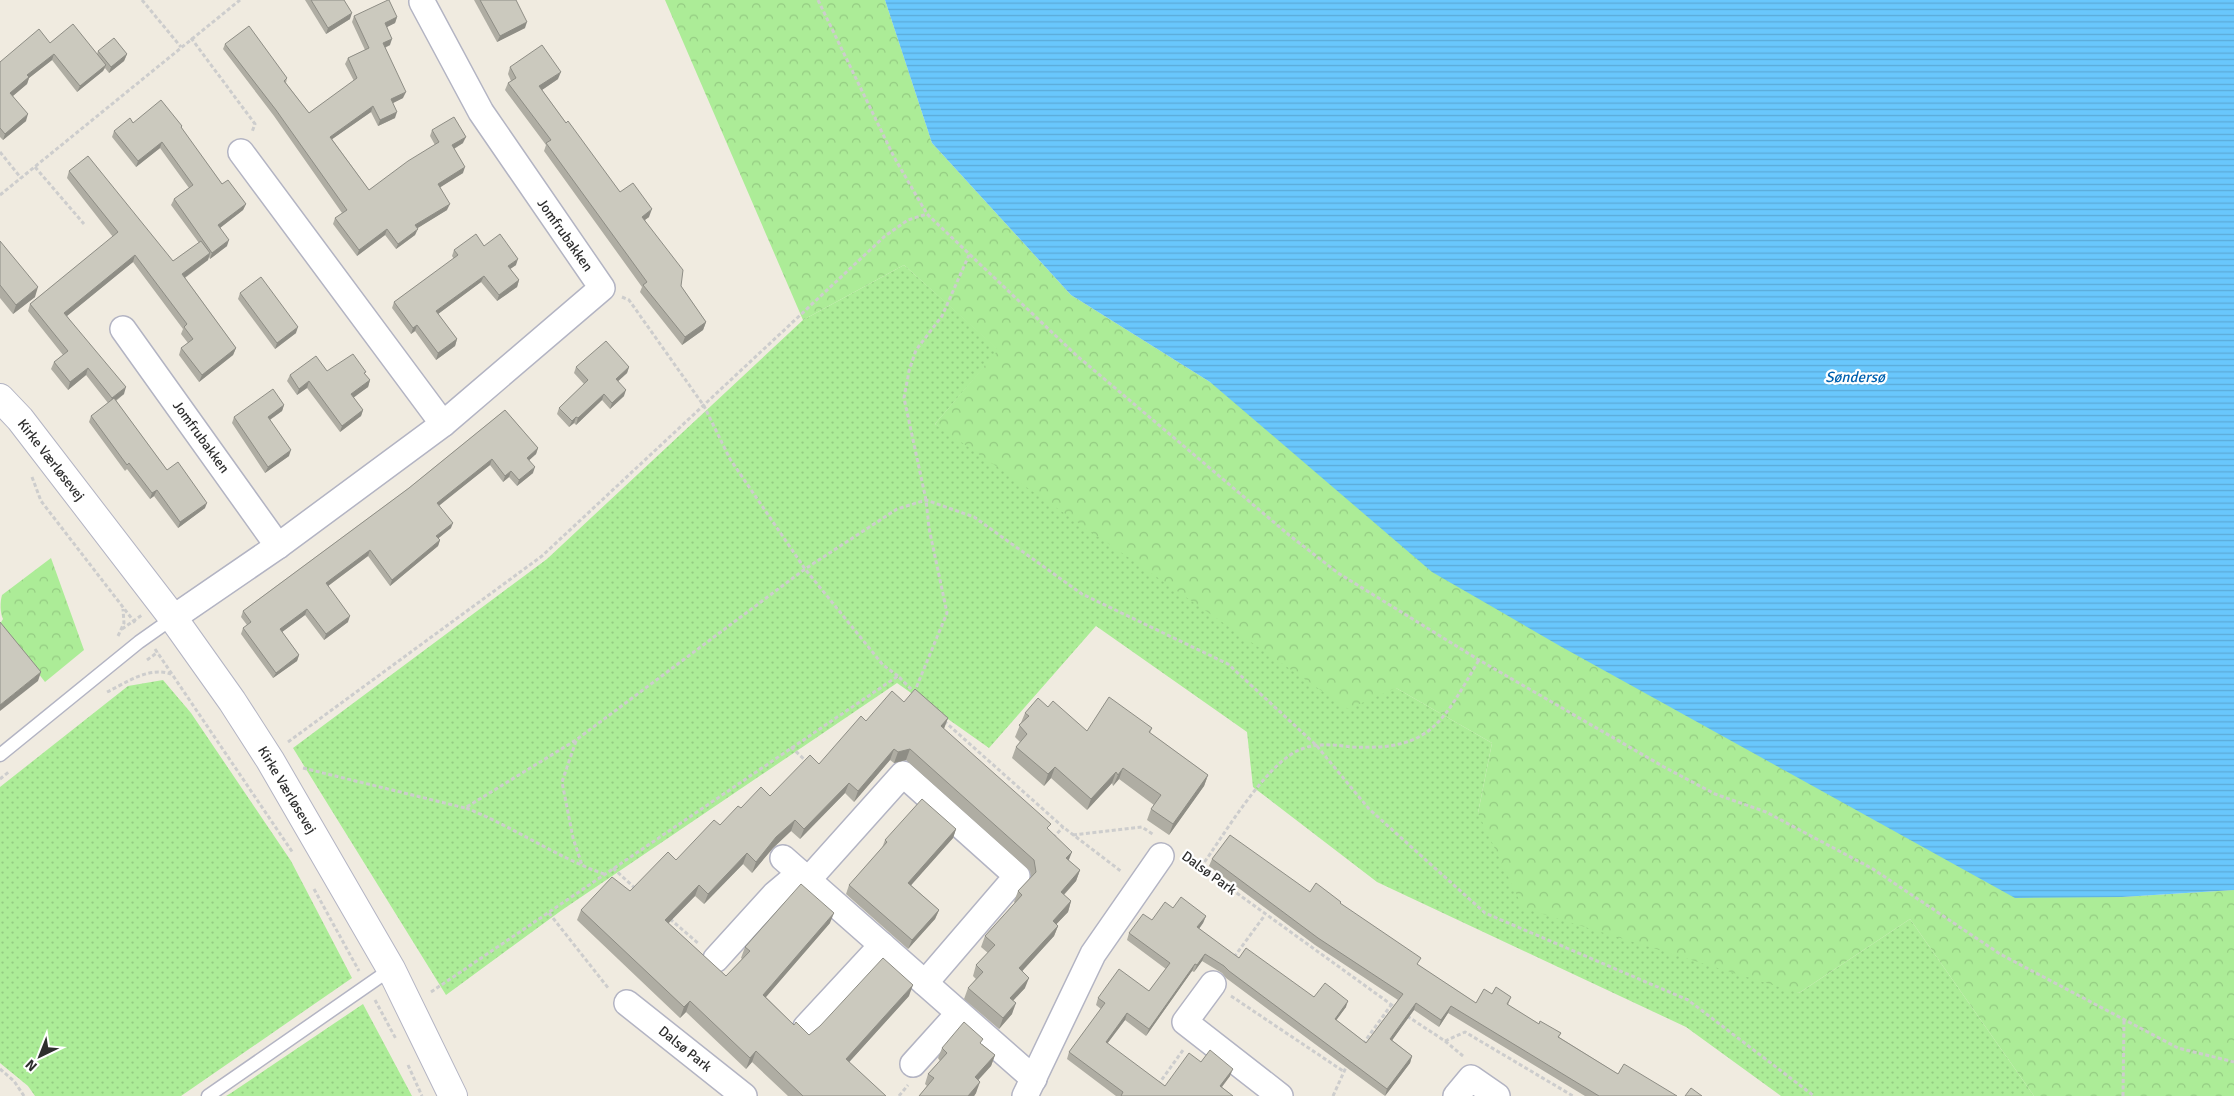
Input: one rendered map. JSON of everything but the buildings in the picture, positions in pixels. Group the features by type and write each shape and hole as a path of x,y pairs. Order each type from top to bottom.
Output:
{"street":[{"name":"Jomfrubakken","path":"422,2 481,112 602,288"},
{"path":"241,152 443,424"},
{"path":"173,618 278,546 443,424 602,288"},
{"name":"Jomfrubakken","path":"124,329 278,546"},
{"name":"Kirke Værløsevej","path":"0,398 20,419 173,618 232,701 270,760 391,968 453,1096"},
{"path":"716,959 797,870 903,774 1016,876 925,983"},
{"name":"Dalsø Park","path":"797,870 960,1013 1029,1087 1093,954 1140,884 1165,851"},
{"path":"806,1027 882,945"},
{"path":"1213,984 1185,1022 1280,1096"},
{"name":"Dalsø Park","path":"627,1003 744,1096"},
{"path":"913,1064 960,1013"},
{"path":"1464,1087 1497,1096"}],"lane":[{"path":"0,755 173,618"},
{"path":"208,1096 391,968"}],"path":[{"path":"142,0 181,47"},
{"path":"0,195 240,0"},
{"path":"818,0 894,157 927,214 1076,355 1289,535 1338,573 1479,660 1664,767 1715,794 1766,812 1873,869 2000,954 2178,1048 2234,1062"},
{"path":"191,38 255,124 241,152"},
{"path":"0,152 21,178"},
{"path":"35,167 84,224"},
{"path":"282,747 542,556 885,236 908,220 927,214"},
{"path":"914,693 947,613 929,528 926,500 904,398 916,350 942,316 969,255"},
{"path":"602,288 629,300 704,406 730,458 805,569 883,665 898,676 922,699"},
{"path":"28,471 41,501 123,608"},
{"path":"465,808 576,740 805,569 897,508 926,500 974,517 1082,594 1228,664 1316,744 1369,809 1485,913 1688,1000 1814,1096"},
{"path":"157,653 297,858"},
{"path":"1201,867 1270,771 1297,751 1316,744 1369,748 1401,743 1429,733 1445,716 1479,660"},
{"path":"106,692 150,672 163,671 172,674"},
{"path":"431,992 898,676"},
{"path":"943,719 1063,827 1140,884"},
{"path":"944,734 950,726"},
{"path":"576,740 562,782 573,838 582,866"},
{"path":"791,747 811,766"},
{"path":"301,768 465,808 499,821 582,866 605,875"},
{"path":"1050,841 1063,827"},
{"path":"1073,835 1142,827 1165,851"},
{"name":"Dalsø Park","path":"1165,851 1201,867 1391,1005 1445,1041 1464,1057 1464,1087"},
{"path":"614,868 643,894"},
{"path":"311,884 398,1044"},
{"path":"549,913 610,989 627,1003"},
{"path":"664,914 716,959"},
{"path":"1265,915 1213,984 1343,1071"},
{"path":"1359,1049 1391,1005"},
{"path":"2123,1096 2124,1019"},
{"path":"1156,1088 1197,1032"},
{"path":"1445,1041 1465,1032 1568,1095 1573,1096"},
{"path":"406,1061 422,1096"},
{"path":"1333,1096 1343,1071 1348,1064"},
{"path":"0,1069 14,1081 24,1096"}],"green space":[{"path":"665,0 885,0 932,143 1071,295 1210,382 2122,897 2234,890 2234,1096 2034,1096 1910,919 1799,993 1523,908 1478,813 1492,743 1396,688 1348,709 935,424 998,350 904,265 803,320"},
{"path":"904,265 999,350 935,424 1492,743 1478,813 1799,993 1910,919 2034,1096 1781,1096 1686,1027 1377,882 1253,787 1247,732 1096,626 989,748 897,683 562,910 446,995 293,748 547,559 803,320"},
{"path":"51,558 84,650 45,682 0,624 3,619 1,614 2,595"},
{"path":"163,680 191,713 291,861 352,978 181,1096 35,1096 28,1086 0,1063 0,787 128,686"},
{"path":"363,1004 412,1096 226,1096 231,1093"}],"water":[{"name":"Søndersø","path":"885,0 2234,0 2234,890 2122,897 2015,898 1560,646 1432,572 1210,382 1071,295 932,143"}]}
